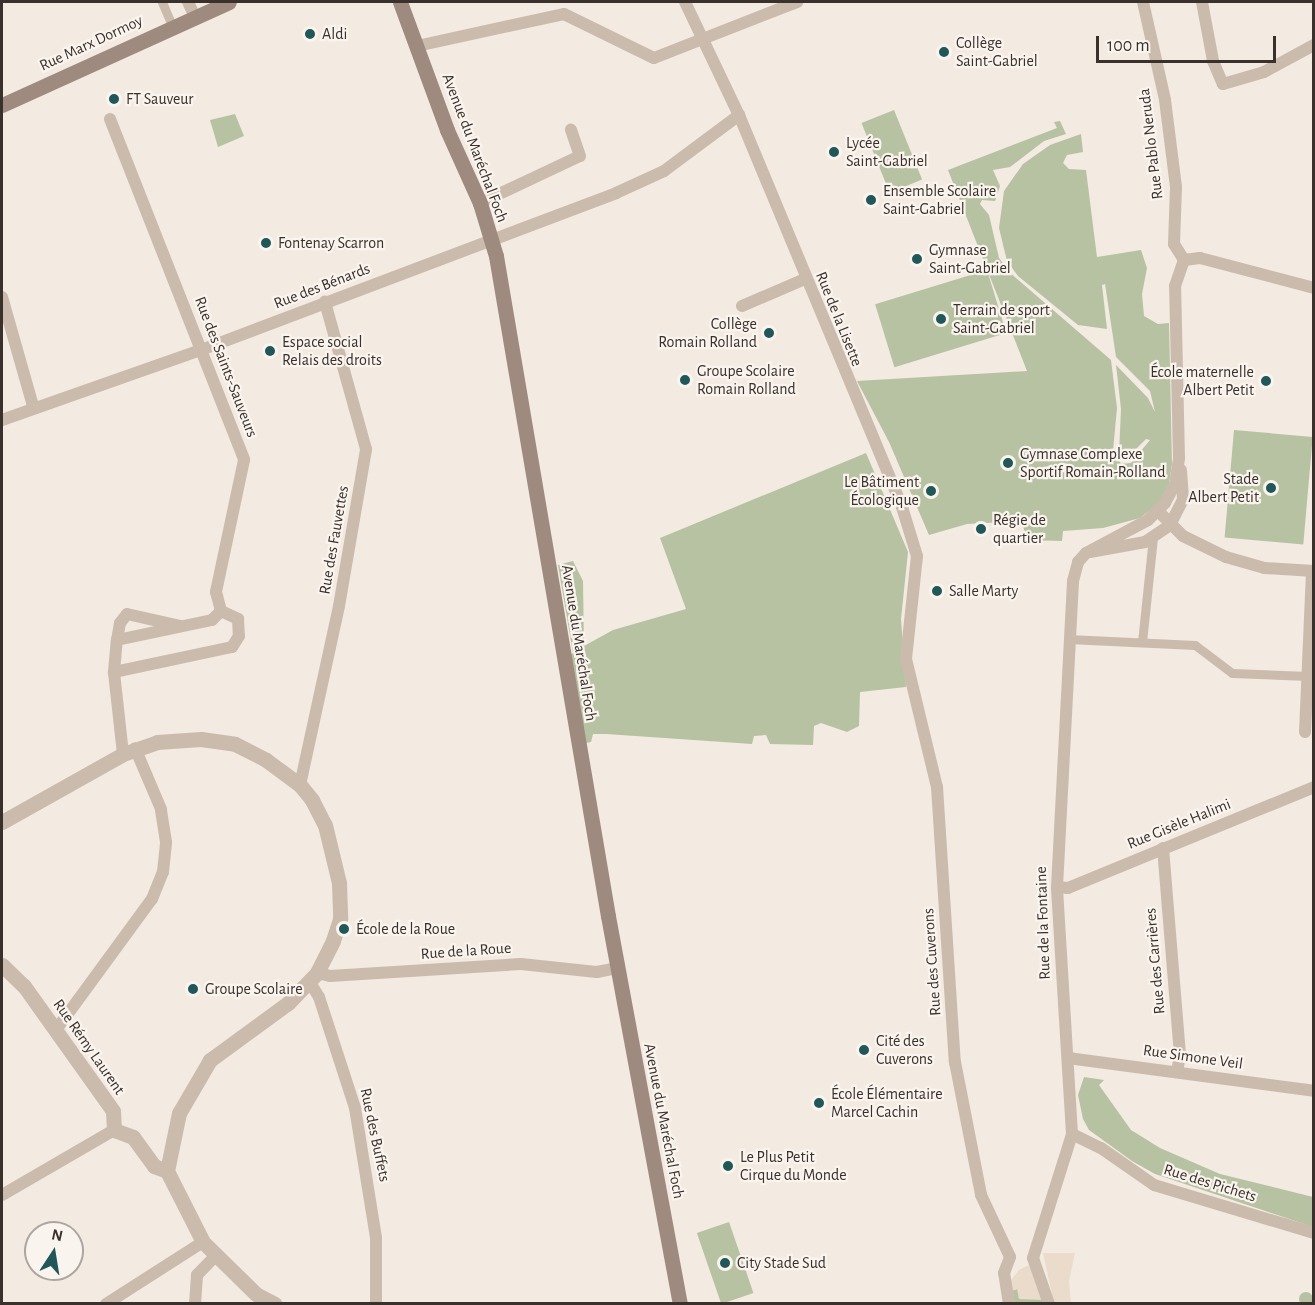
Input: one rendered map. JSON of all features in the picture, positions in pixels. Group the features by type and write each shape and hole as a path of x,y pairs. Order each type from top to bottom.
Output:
{"main road":[{"name":"Rue Marx Dormoy","path":"2,105 172,25 191,8 229,2"},
{"name":"Avenue du Maréchal Foch","path":"400,2 447,130 480,203 492,241 617,968 680,1304"}],"street":[{"path":"162,2 172,25"},
{"name":"Rue de la Lisette","path":"685,2 739,115 805,279 902,507 917,556 906,659"},
{"path":"417,46 557,13 576,17 646,57 661,57 797,2"},
{"name":"Rue Pablo Neruda","path":"1143,2 1165,100 1176,187 1174,244 1184,260"},
{"path":"1202,2 1213,61 1223,84 1264,72 1314,45"},
{"name":"Rue des Bénards","path":"2,420 201,350 492,241 649,179 739,115"},
{"name":"Rue des Saints-Sauveurs","path":"110,119 244,460 216,592 221,611"},
{"path":"480,203 580,156 571,130"},
{"path":"1086,553 1153,538 1170,525 1183,499 1179,458 1175,286 1184,260 1200,258 1314,288"},
{"path":"742,306 805,279"},
{"path":"2,297 34,409"},
{"name":"Rue des Fauvettes","path":"300,785 339,606 366,449 326,302"},
{"path":"1086,553 1136,528 1158,512 1175,484 1179,458"},
{"path":"1158,512 1183,536 1244,564 1313,571 1305,732"},
{"path":"1142,642 1153,538"},
{"name":"Rue de la Fontaine","path":"1033,1258 1072,1134 1057,887 1068,639 1073,581 1078,562 1086,553"},
{"path":"114,672 232,646 239,636 238,619 221,611 212,620 117,640"},
{"path":"56,1030 152,899 163,872 166,842 161,808 129,751 114,672 120,623 127,614 182,627"},
{"path":"1068,639 1195,645 1232,673 1308,676"},
{"name":"Rue des Cuverons","path":"906,659 937,787 955,1062 981,1195 1010,1257"},
{"path":"2,822 129,751 157,742 201,739 235,744 266,760 300,785 325,825 339,883 340,919 313,977 288,1003 210,1060 179,1113 167,1171 202,1242 256,1294 275,1304"},
{"name":"Rue Gisèle Halimi","path":"1057,887 1068,888 1314,787"},
{"name":"Rue des Carrières","path":"1162,848 1180,1055 1177,1071"},
{"name":"Rue de la Roue","path":"313,977 520,964 597,972 617,968"},
{"name":"Rue Rémy Laurent","path":"2,965 24,986 113,1111 114,1130"},
{"name":"Rue des Buffets","path":"313,977 355,1108 376,1238 376,1304"},
{"name":"Rue Simone Veil","path":"1068,1058 1314,1091"},
{"path":"2,1195 114,1130 133,1137 154,1166 167,1171"},
{"name":"Rue des Pichets","path":"1072,1134 1154,1185 1314,1233"},
{"path":"106,1304 202,1242"},
{"path":"195,1304 196,1275 216,1255"},
{"path":"1010,1304 1004,1273 1010,1257 1033,1258 1049,1304"}],"green space":[{"path":"894,110 922,180 890,193 862,123"},
{"path":"235,114 244,136 218,147 210,120"},
{"path":"1060,121 1066,134 1044,141 1010,167 993,170 1000,186 995,201 982,200 980,204 989,215 999,258 1009,272 1111,360 1117,408 1113,451 1121,464 1131,463 1150,440 1146,439 1128,457 1119,454 1121,409 1116,365 1148,398 1155,412 1150,391 1116,357 1105,284 1102,285 1107,329 1078,325 1018,276 1007,261 999,228 1004,191 1023,164 1050,145 1081,134 1083,152 1067,155 1063,163 1069,169 1086,170 1097,257 1141,250 1147,268 1142,294 1144,316 1158,324 1169,323 1172,464 1168,490 1155,506 1140,518 1103,528 1063,531 1062,541 1025,540 1023,521 967,524 929,535 889,442 857,381 1027,371 948,170 1057,128 1054,122"},
{"name":"Terrain de sport Saint-Gabriel","path":"987,270 1006,333 894,367 875,304"},
{"name":"Stade Albert Petit","path":"1234,430 1313,437 1303,544 1225,538"},
{"path":"866,453 908,552 901,619 906,687 860,692 859,726 847,732 821,723 814,726 813,745 770,744 766,735 754,736 752,744 606,734 593,734 591,742 582,744 569,656 573,653 558,565 573,561 583,581 584,646 613,630 686,609 660,538"},
{"path":"1084,1077 1104,1080 1099,1085 1131,1130 1160,1148 1220,1174 1313,1197 1313,1227 1155,1174 1132,1161 1089,1130 1083,1119 1078,1095"},
{"name":"City Stade Sud","path":"729,1222 753,1293 721,1304 697,1233"},
{"path":"1017,1289 1044,1300 1045,1303 1015,1303 1011,1291"},
{"path":"1306,1292 1311,1294 1313,1299 1311,1304 1306,1306 1301,1304 1299,1299 1301,1294"}],"shaded area":[{"path":"1043,1253 1075,1253 1069,1281 1071,1303 1054,1303"},
{"path":"1029,1265 1044,1300 1019,1299 1017,1289 1011,1291 1009,1283 1019,1270"}],"place":[{"name":"Aldi","path":"310,34"},
{"name":"Collège Saint-Gabriel","path":"944,52"},
{"name":"FT Sauveur","path":"114,99"},
{"name":"Lycée Saint-Gabriel","path":"834,152"},
{"name":"Ensemble Scolaire Saint-Gabriel","path":"871,200"},
{"name":"Fontenay Scarron","path":"266,243"},
{"name":"Gymnase Saint-Gabriel","path":"917,259"},
{"name":"Terrain de sport Saint-Gabriel","path":"941,319"},
{"name":"Collège Romain Rolland","path":"769,333"},
{"name":"Espace social Relais des droits","path":"270,351"},
{"name":"Groupe Scolaire Romain Rolland","path":"685,380"},
{"name":"École maternelle Albert Petit","path":"1266,381"},
{"name":"Gymnase Complexe Sportif Romain-Rolland","path":"1008,463"},
{"name":"Stade Albert Petit","path":"1271,488"},
{"name":"Le Bâtiment Écologique","path":"931,491"},
{"name":"Régie de quartier","path":"981,529"},
{"name":"Salle Marty","path":"937,591"},
{"name":"École de la Roue","path":"344,929"},
{"name":"Groupe Scolaire","path":"193,989"},
{"name":"Cité des Cuverons","path":"864,1050"},
{"name":"École Élémentaire Marcel Cachin","path":"819,1103"},
{"name":"Le Plus Petit Cirque du Monde","path":"728,1166"},
{"name":"City Stade Sud","path":"725,1263"}]}
